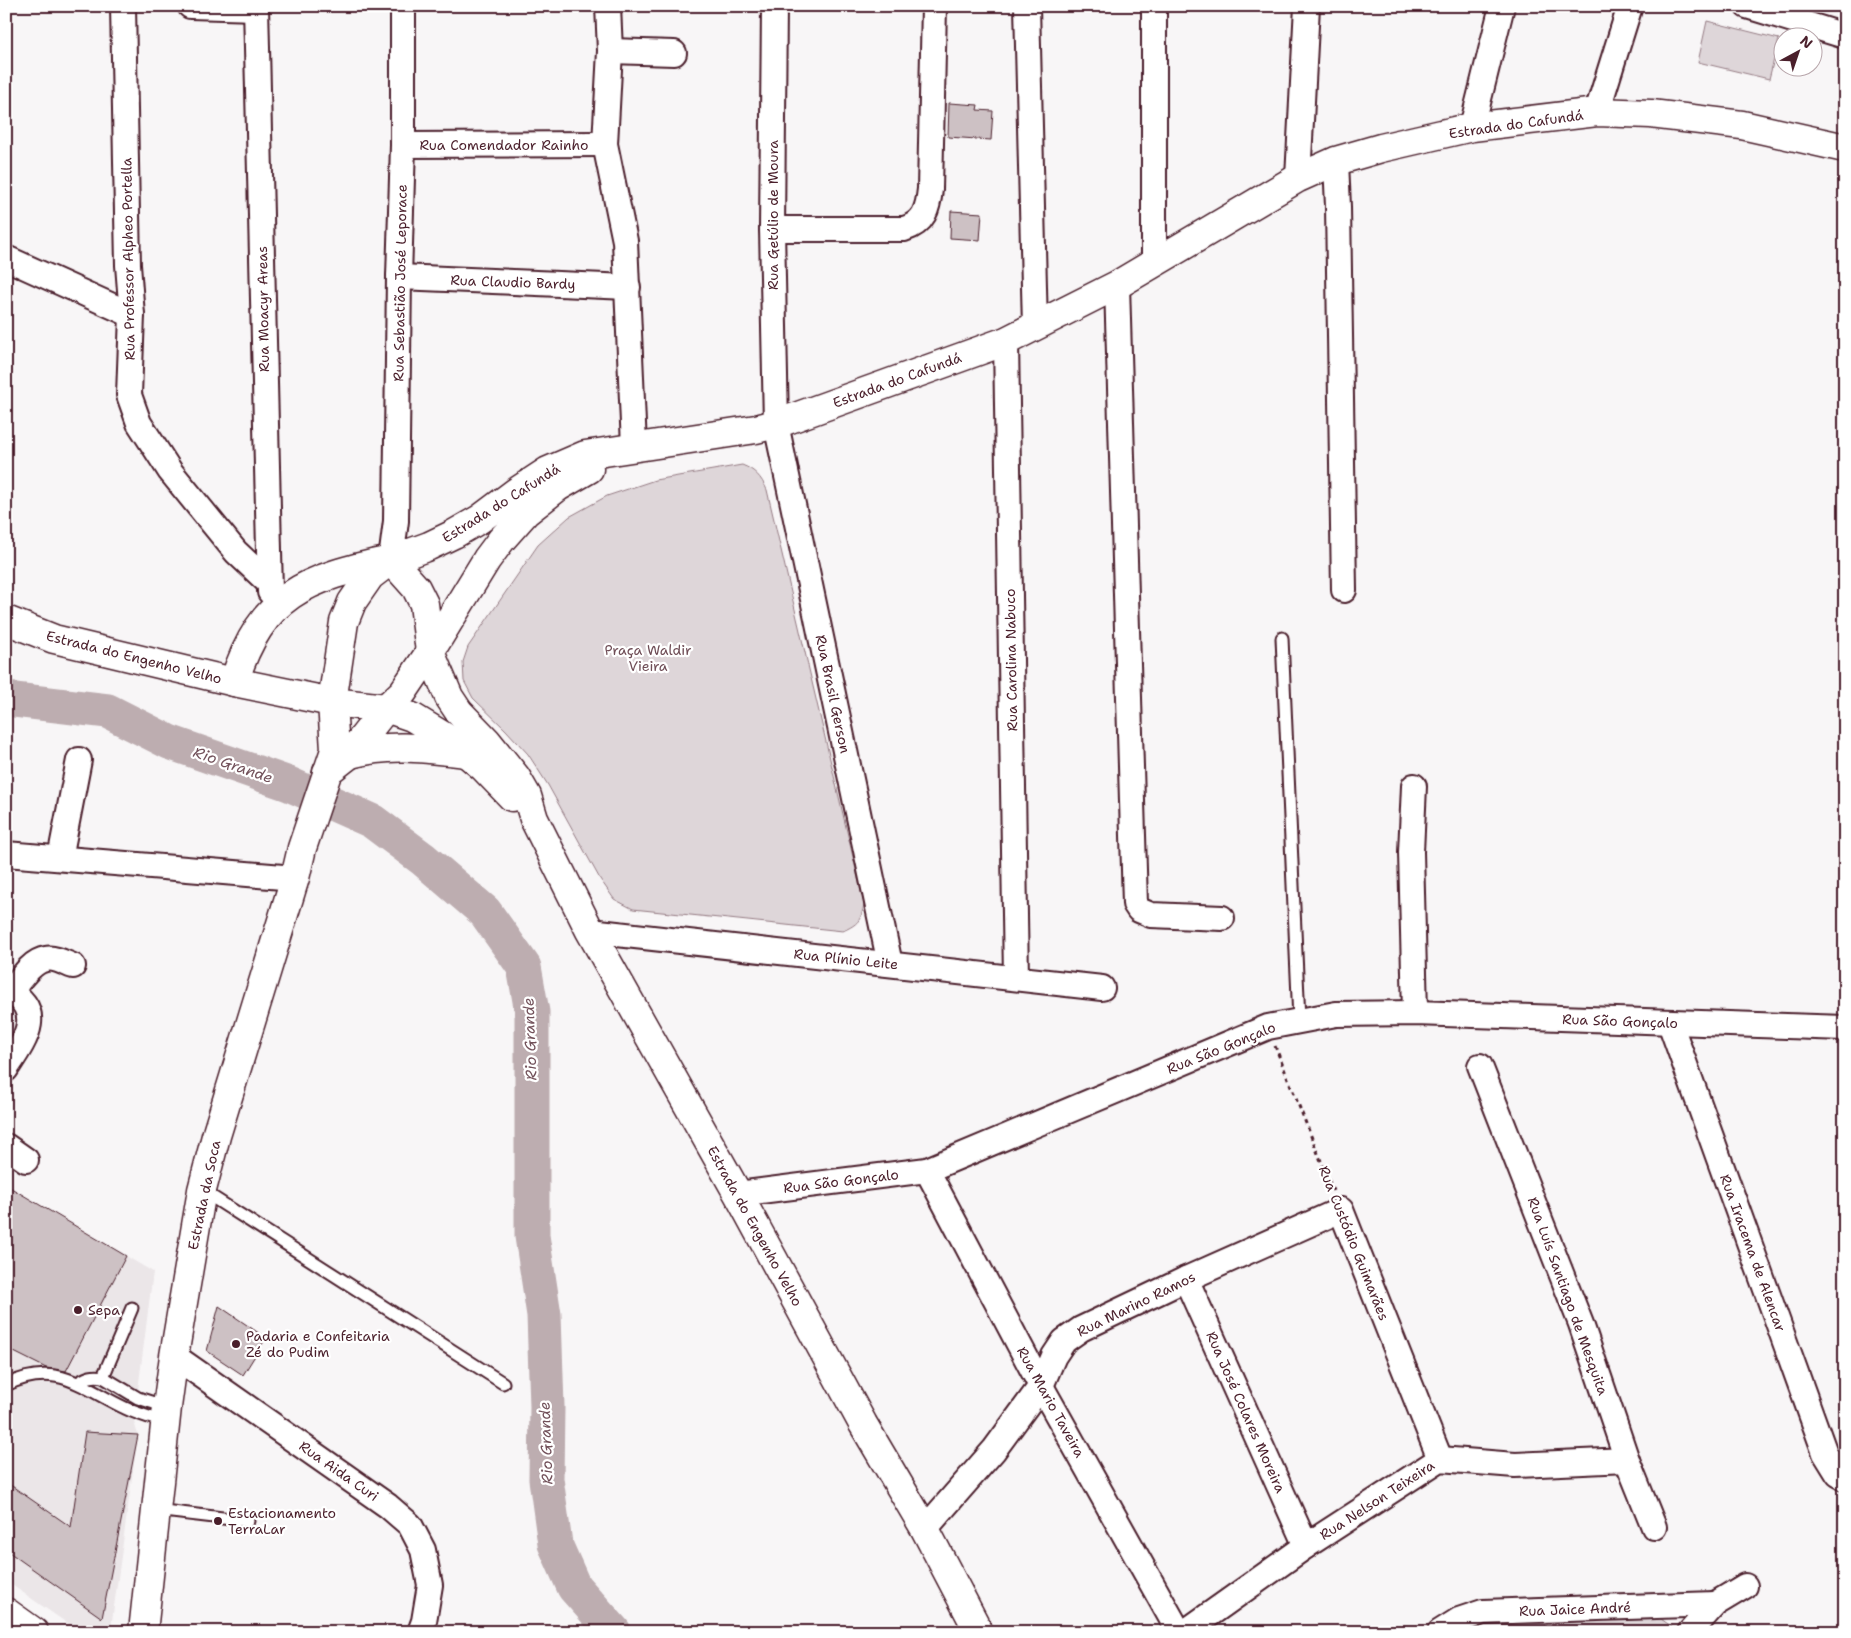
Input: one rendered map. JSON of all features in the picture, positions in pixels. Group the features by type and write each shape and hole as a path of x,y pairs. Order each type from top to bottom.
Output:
{"street":[{"name":"Rua Professor Alpheo Portella","path":"123,6 128,265 132,315 130,395 139,422 170,471 236,552 269,583"},
{"path":"190,6 256,7"},
{"name":"Rua Sebastião José Leporace","path":"391,560 396,521 399,277 403,145 403,6"},
{"path":"608,6 610,51 605,144 625,241 628,287 628,448"},
{"name":"Rua Getúlio de Moura","path":"774,6 772,229 776,424"},
{"path":"772,229 904,229 915,226 923,216 928,206 930,189 934,6"},
{"path":"1027,6 1035,327"},
{"path":"1154,6 1154,262"},
{"path":"1298,178 1307,6"},
{"path":"1472,128 1502,6"},
{"path":"1597,112 1630,6"},
{"path":"1747,6 1845,36"},
{"name":"Rua Moacyr Areas","path":"256,7 270,611"},
{"path":"610,51 674,53"},
{"name":"Estrada do Cafundá","path":"332,702 344,622 352,602 370,576 391,560 454,534 480,519 548,471 585,455 756,429 776,424 1006,341 1117,285 1298,178 1336,162 1381,148 1472,128 1597,112 1651,114 1742,125 1845,148"},
{"name":"Rua Comendador Rainho","path":"403,145 605,144"},
{"path":"1336,162 1339,217 1344,590"},
{"path":"6,258 132,315"},
{"name":"Rua Claudio Bardy","path":"399,277 628,287"},
{"path":"1117,285 1135,904 1139,910 1151,915 1222,918"},
{"name":"Rua Carolina Nabuco","path":"1006,341 1016,978"},
{"name":"Rua Brasil Gerson","path":"776,424 890,964"},
{"name":"Estrada do Cafundá","path":"386,708 404,692 487,559 526,512 558,487 628,448"},
{"name":"Estrada do Engenho Velho","path":"234,682 241,659 257,627 270,611 292,593 319,579 356,567 391,560 416,588 424,604 430,652 449,697 459,712 487,741 516,777 527,796 534,820 590,931 738,1194 863,1424 925,1529 979,1632"},
{"name":"Estrada do Engenho Velho","path":"6,620 54,639 234,682 332,702 386,708 425,723 466,753 483,767 534,820"},
{"name":"Estrada da Soca","path":"143,1632 166,1415 202,1190 216,1136 295,878 302,848 335,750 332,702"},
{"path":"325,780 350,754 386,708"},
{"path":"350,754 390,746 466,753"},
{"path":"60,858 79,760"},
{"path":"1414,786 1411,852 1415,1013"},
{"path":"6,854 295,878"},
{"name":"Rua Plínio Leite","path":"590,931 1102,988"},
{"path":"6,1069 28,1030 30,1018 25,1003 8,991 38,961 46,958 59,960 73,966"},
{"name":"Rua São Gonçalo","path":"738,1194 927,1170 1268,1027 1336,1014 1415,1013 1845,1028"},
{"name":"Rua Iracema de Alencar","path":"1670,1023 1824,1453 1838,1474 1845,1478"},
{"name":"Rua Luís Santiago de Mesquita","path":"1480,1066 1582,1324 1627,1460 1654,1527"},
{"path":"6,1146 26,1160"},
{"name":"Rua Mario Taveira","path":"927,1170 1041,1386 1179,1632"},
{"name":"Rua Marino Ramos","path":"925,1529 994,1450 1041,1386 1054,1356 1064,1341 1081,1330 1186,1279 1341,1210"},
{"name":"Rua Custódio Guimarães","path":"1341,1210 1440,1459"},
{"name":"Rua José Colares Moreira","path":"1186,1279 1306,1546"},
{"name":"Rua Aida Curi","path":"174,1356 388,1506 410,1525 423,1550 430,1585 424,1621 420,1632"},
{"name":"Rua Nelson Teixeira","path":"1185,1632 1306,1546 1440,1459 1515,1465 1627,1460"},
{"path":"1690,1632 1714,1604 1744,1586"},
{"name":"Rua Jaice André","path":"1440,1632 1459,1620 1483,1612 1714,1604"},
{"path":"6,1612 34,1632"},
{"path":"1506,1612 1524,1632"}],"lane":[{"path":"1282,638 1299,1020"},
{"path":"202,1190 503,1383"},
{"path":"103,1377 132,1308"},
{"path":"6,1385 16,1380 47,1375 79,1382 125,1408 166,1415"},
{"path":"79,1382 88,1377 103,1377 166,1415"},
{"path":"155,1510 248,1521"}],"path":[{"name":"Rua Custódio Guimarães","path":"1268,1027 1341,1210"}],"shaded area":[{"path":"10,1187 153,1272 134,1422 138,1435 111,1628 108,1632 80,1632 6,1581 6,1191"}],"green space":[{"path":"1707,21 1774,38 1774,59 1769,79 1698,62"},
{"name":"Praça Waldir Vieira","path":"742,465 757,474 767,490 864,904 858,921 843,931 633,909 614,899 600,879 548,785 528,754 473,698 464,681 463,662 468,647 538,545 569,517 607,496 655,480"},
{"path":"1658,1617 1671,1626 1674,1632 1550,1632 1546,1628 1547,1620"}],"building":[{"path":"949,103 978,105 977,110 993,111 991,140 948,137"},
{"path":"951,211 982,213 980,240 950,238"},
{"name":"Sepa","path":"6,1185 126,1256 66,1371 46,1368 6,1348"},
{"name":"Padaria e Confeitaria Zé do Pudim","path":"219,1306 266,1338 243,1375 207,1351"},
{"path":"85,1432 138,1435 102,1618 6,1550 6,1482 71,1527"}],"waterway":[{"name":"Rio Grande","path":"6,699 108,711 169,742 289,784 372,821 423,859 485,912 524,967 532,1012 532,1236 544,1315 547,1407 546,1479 555,1544 574,1587 614,1632"}],"place":[{"name":"Sepa","path":"78,1310"},
{"name":"Padaria e Confeitaria Zé do Pudim","path":"236,1344"},
{"name":"Estacionamento TerraLar","path":"218,1521"}]}
